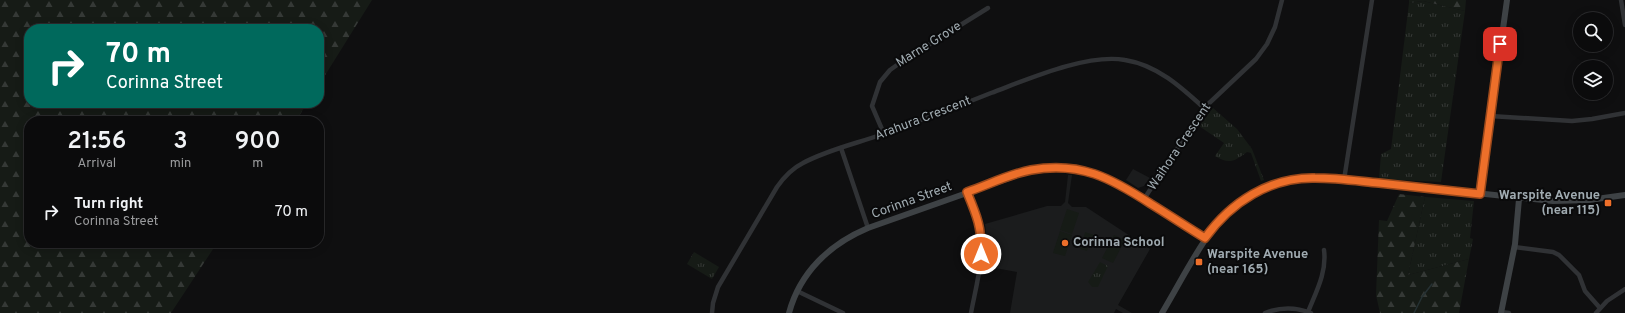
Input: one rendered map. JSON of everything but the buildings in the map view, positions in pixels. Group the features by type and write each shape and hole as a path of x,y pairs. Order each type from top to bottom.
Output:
{"street":[{"name":"Waihora Crescent","path":"1144,199 1204,108 1256,59 1267,44 1275,27 1282,0"},
{"path":"1344,180 1372,0"},
{"path":"1480,194 1506,0"},
{"path":"1621,0 1625,25"},
{"name":"Marne Grove","path":"884,134 872,106 880,82 890,70 904,60 988,8"},
{"name":"Arahura Crescent","path":"712,313 713,303 718,287 777,187 786,174 803,163 841,148 884,134 1022,81 1071,65 1096,60 1124,60 1151,67 1176,82 1204,108"},
{"path":"1490,116 1572,121 1625,113"},
{"path":"841,148 868,228"},
{"name":"Corinna Street","path":"789,313 797,291 805,276 823,256 845,239 868,228 1029,171 1053,168 1072,168 1106,177 1144,199 1205,238"},
{"path":"1162,313 1205,238 1214,225 1232,207 1265,188 1298,178 1344,180 1519,198 1571,201 1601,199 1625,195"},
{"path":"967,192 979,221 982,239 981,254 971,313"},
{"path":"1509,313 1501,312 1514,247 1519,198"},
{"path":"1514,247 1553,252 1559,255 1579,275 1585,291 1600,308"},
{"path":"1265,313 1288,308 1310,312 1323,272 1325,258 1324,250"},
{"path":"1596,313 1607,300 1625,289"},
{"path":"797,291 843,313"}],"shaded area":[{"path":"1133,169 1150,178 1144,186 1138,188 1126,180"},
{"name":"Corinna School","path":"1068,175 1072,175 1068,203 1072,207 1086,207 1150,249 1118,305 1132,313 1123,313 1116,309 1114,313 1010,313 1017,272 984,266 987,241 985,224 1047,206 1061,206 1065,202"}],"green space":[{"path":"0,0 372,0 324,77 324,24 24,24 24,108 304,108 299,116 24,116 24,248 214,248 171,313 0,313"},
{"path":"1409,0 1466,0 1465,11 1423,1 1409,3"},
{"path":"1423,1 1465,11 1441,182 1379,179 1381,154 1391,149 1409,3"},
{"path":"1213,108 1237,129 1252,149 1264,180 1261,181 1251,153 1247,152 1232,161 1220,159 1215,156 1224,143 1199,126"},
{"path":"1399,194 1425,197 1408,275 1469,259 1459,313 1380,313 1376,295 1379,220 1387,221"},
{"path":"1425,197 1474,201 1470,238 1473,239 1469,259 1408,275"},
{"path":"1067,209 1079,213 1072,234 1060,230"},
{"path":"1060,231 1072,235 1065,256 1053,253"},
{"path":"1085,232 1095,235 1087,251 1080,249"},
{"path":"1114,235 1125,240 1113,263 1102,258"},
{"path":"694,252 719,267 712,279 687,264"},
{"path":"1100,262 1108,266 1098,287 1092,287 1088,282"}],"waterway":[{"path":"1414,313 1422,297 1432,284"}],"place":[{"name":"Warspite Avenue (near 115)","path":"1608,203"},
{"name":"Corinna School","path":"1065,243"},
{"name":"Warspite Avenue (near 165)","path":"1199,262"}],"route":[{"path":"981,254 982,239 979,221 967,192 1015,175 1040,169 1072,168 1106,177 1205,238 1214,225 1232,207 1265,188 1298,178 1344,180 1480,194 1500,44"}]}
